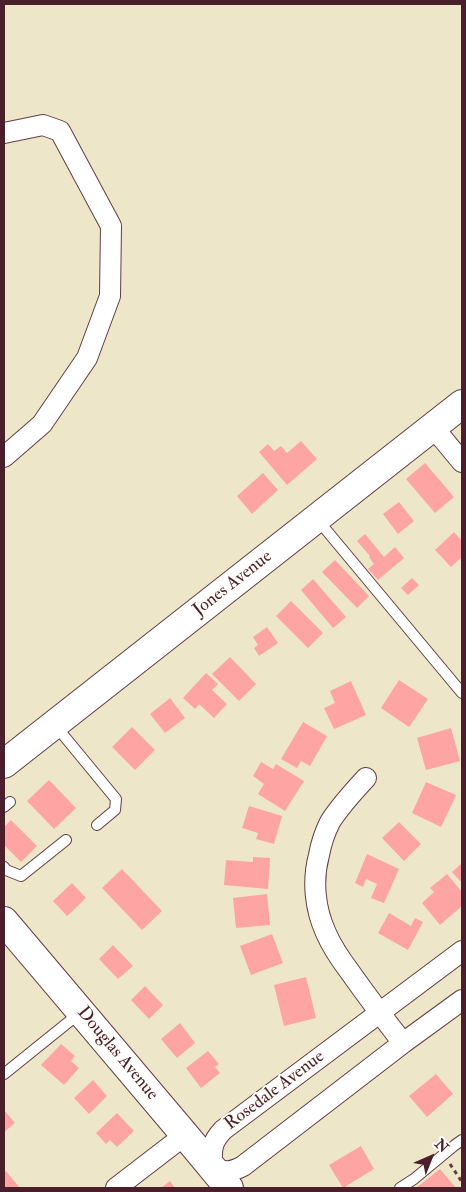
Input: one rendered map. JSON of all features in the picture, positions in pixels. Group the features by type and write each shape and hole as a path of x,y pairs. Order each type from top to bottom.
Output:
{"street":[{"path":"4,133 43,125 60,131 111,226 110,296 87,358 42,424 4,457"},
{"name":"Jones Avenue","path":"4,764 462,404"},
{"path":"433,427 462,462"},
{"path":"366,778 348,797 329,823 320,847 315,894 326,933 340,959 403,1043"},
{"name":"Douglas Avenue","path":"4,921 220,1178"},
{"name":"Rosedale Avenue","path":"220,1178 212,1152 215,1139 223,1130 462,951"},
{"path":"220,1178 224,1172 233,1172 242,1166 462,1000"},
{"path":"116,1188 185,1135"}],"lane":[{"path":"316,519 462,693"},
{"path":"54,724 116,799 114,810 97,825"},
{"path":"5,869 21,876 66,840"},
{"path":"4,1074 81,1012"},
{"path":"400,1188 462,1140"}],"path":[{"path":"448,1161 462,1182"}],"building":[{"path":"301,441 317,459 287,485 259,452 268,444 274,451 281,446 287,453"},
{"path":"425,463 454,497 435,513 406,479"},
{"path":"263,473 278,490 252,514 237,496"},
{"path":"399,502 414,521 398,534 383,514"},
{"path":"454,532 462,541 462,557 451,567 435,550"},
{"path":"365,534 384,557 395,547 404,558 378,580 368,569 374,564 370,556 357,541"},
{"path":"335,560 369,596 357,608 322,572"},
{"path":"412,578 419,585 408,595 401,588"},
{"path":"313,579 346,617 333,628 301,590"},
{"path":"291,601 323,633 308,648 276,616"},
{"path":"267,627 278,643 259,656 254,648 258,645 253,637"},
{"path":"230,657 256,684 239,701 212,674"},
{"path":"206,673 218,684 212,690 227,704 214,718 199,704 195,709 183,698"},
{"path":"399,680 428,699 409,727 381,708"},
{"path":"351,681 366,715 334,729 324,708 335,703 330,691"},
{"path":"170,698 185,718 165,733 150,714"},
{"path":"303,722 327,736 310,766 301,761 297,768 281,759"},
{"path":"132,727 155,750 135,770 112,747"},
{"path":"451,728 460,761 426,770 417,738"},
{"path":"261,762 273,769 276,764 304,781 285,811 258,794 264,784 253,776"},
{"path":"49,780 76,808 54,829 27,801"},
{"path":"426,782 456,795 441,827 412,813"},
{"path":"249,806 282,816 274,844 256,839 258,833 242,828"},
{"path":"11,820 37,846 21,862 4,845 4,827"},
{"path":"399,822 421,844 404,861 382,838"},
{"path":"367,854 399,869 384,903 371,898 377,884 366,879 363,887 355,883"},
{"path":"253,857 270,858 268,889 224,885 226,860 253,862"},
{"path":"462,863 462,883 452,872"},
{"path":"122,869 162,911 142,930 102,888"},
{"path":"447,874 462,892 462,906 440,925 422,903 434,892 430,888"},
{"path":"72,883 86,898 67,916 53,901"},
{"path":"267,894 270,925 236,928 233,898"},
{"path":"389,913 411,926 415,918 423,922 408,950 378,933"},
{"path":"272,934 283,963 251,975 240,946"},
{"path":"113,945 133,966 118,979 99,959"},
{"path":"306,977 316,1018 284,1026 274,985"},
{"path":"145,986 163,1005 149,1019 131,1000"},
{"path":"180,1023 195,1043 177,1058 161,1039"},
{"path":"61,1044 75,1056 71,1061 79,1068 64,1085 41,1065"},
{"path":"208,1051 219,1064 215,1067 220,1073 201,1088 186,1068"},
{"path":"436,1074 453,1094 427,1117 409,1096"},
{"path":"93,1080 107,1096 89,1114 74,1098"},
{"path":"4,1110 15,1123 4,1132"},
{"path":"117,1113 134,1131 117,1147 110,1140 106,1144 96,1133"},
{"path":"361,1146 374,1169 343,1188 329,1165"},
{"path":"440,1169 456,1188 416,1188"},
{"path":"6,1171 20,1188 4,1188 4,1172"},
{"path":"170,1181 175,1188 161,1188"}]}
